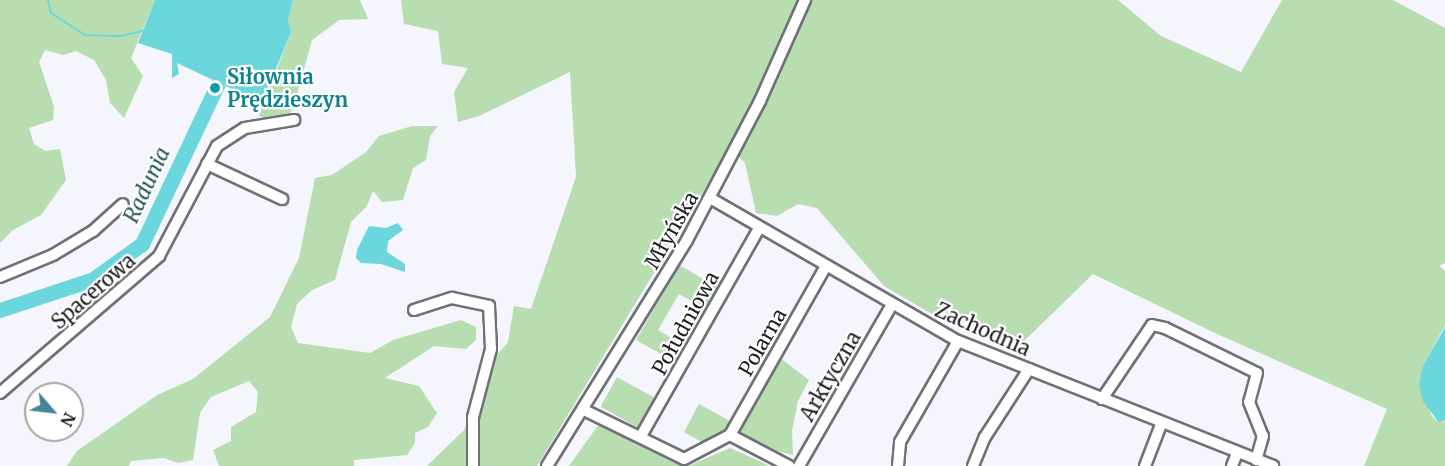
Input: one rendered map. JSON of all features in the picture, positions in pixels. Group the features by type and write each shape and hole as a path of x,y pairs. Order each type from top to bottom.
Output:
{"street":[{"name":"Młyńska","path":"547,466 584,410 710,198 805,0"},
{"name":"Spacerowa","path":"0,393 159,256 217,146 229,135 245,128 294,120"},
{"path":"207,164 282,199"},
{"name":"Zachodnia","path":"710,198 958,341 1273,466"},
{"path":"0,277 53,255 93,231 123,204"},
{"name":"Południowa","path":"642,436 759,228"},
{"name":"Polarna","path":"730,435 826,266"},
{"path":"414,310 452,298 489,306 491,349 473,417 473,466"},
{"name":"Arktyczna","path":"799,466 892,304"},
{"path":"1102,399 1152,325 1257,374 1249,402 1263,436 1256,460"},
{"path":"898,466 900,442 958,341"},
{"path":"974,466 985,437 1029,369"},
{"path":"584,410 642,436 684,459 730,435 789,466"},
{"path":"1144,466 1162,422"},
{"path":"1232,466 1237,453"}],"green space":[{"path":"0,0 155,0 131,58 143,76 124,118 110,103 106,80 94,60 76,51 63,55 45,50 39,62 54,107 53,120 29,128 34,144 45,151 60,149 66,180 41,215 13,230 0,243"},
{"path":"293,0 360,0 368,19 339,20 312,40 293,109 286,117 270,121 259,116 291,32 288,20"},
{"path":"401,0 1118,0 1161,36 1241,72 1282,0 1393,0 1445,28 1445,263 1439,266 1445,271 1445,325 1422,367 1419,385 1432,416 1439,423 1445,421 1445,466 1364,466 1387,409 1217,334 1093,274 1021,344 998,331 932,314 884,286 817,208 798,204 777,216 756,213 745,163 730,147 537,466 427,466 464,430 492,361 508,342 514,306 531,309 576,177 570,72 479,116 458,122 454,92 468,68 442,64 438,31 404,24"},
{"path":"412,126 438,126 430,136 426,160 413,168 403,200 382,202 373,191 367,206 351,222 335,280 312,290 297,304 291,327 298,343 370,353 393,340 461,320 476,327 476,340 466,349 434,346 385,378 419,386 437,413 428,427 415,433 415,443 407,455 354,460 354,466 219,466 213,450 231,441 231,427 256,412 258,392 249,381 211,397 200,413 193,460 178,463 164,458 131,461 129,466 67,466 77,451 157,395 193,379 270,317 299,258 315,178 332,175 366,152 379,136"},
{"path":"679,265 719,288 707,310 679,294 658,330 685,346 675,362 636,340"},
{"path":"779,357 809,380 798,401 792,431 793,455 768,449 737,431"},
{"path":"617,377 657,399 641,429 601,407"},
{"path":"699,404 730,421 719,439 707,445 684,432"},
{"path":"599,424 681,466 569,466"},
{"path":"730,448 770,466 688,466"}],"water":[{"path":"155,0 293,0 288,20 291,32 262,103 177,63 179,74 172,78 172,54 138,43"},
{"path":"398,223 403,230 388,241 387,252 405,264 405,272 381,264 361,263 356,258 357,250 369,226 386,228"},
{"path":"1445,327 1445,420 1439,423 1423,401 1419,385 1422,367"}],"waterway":[{"path":"48,0 51,13 85,35 121,36 142,31"},
{"name":"Radunia","path":"0,310 93,279 142,244 227,64"}],"place":[{"name":"Siłownia Prędzieszyn","path":"215,88"}]}
